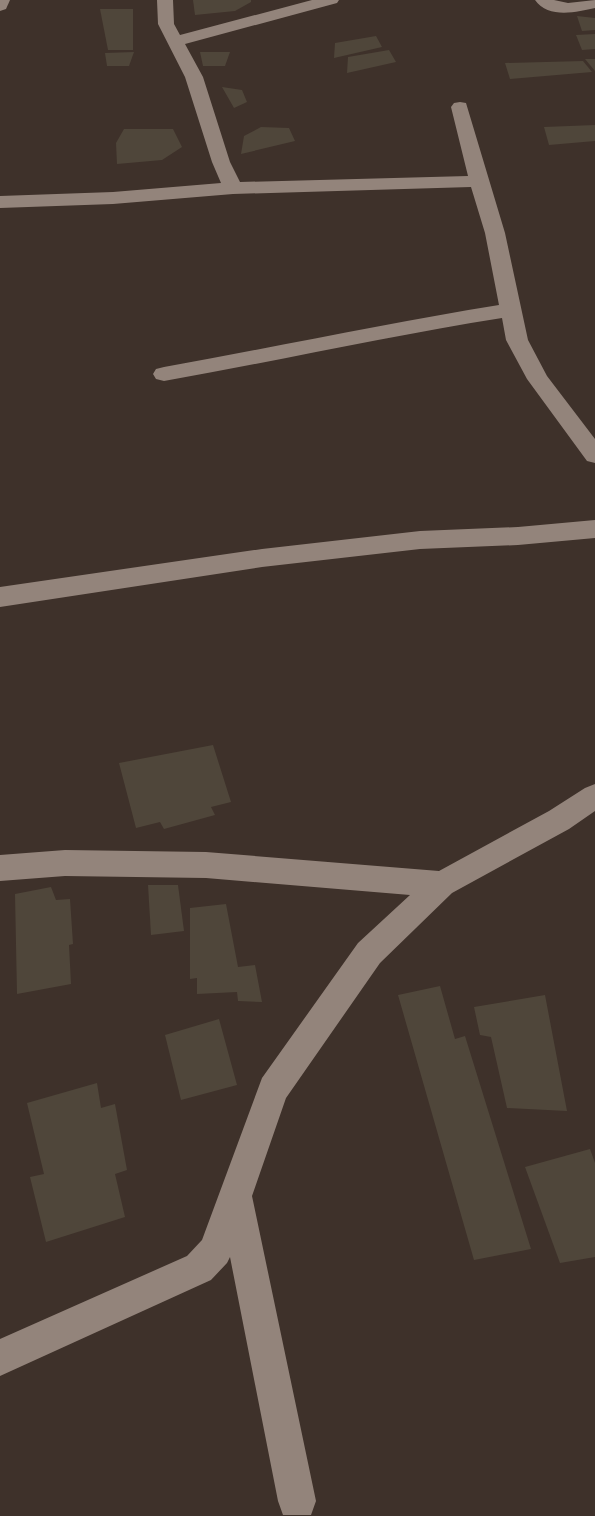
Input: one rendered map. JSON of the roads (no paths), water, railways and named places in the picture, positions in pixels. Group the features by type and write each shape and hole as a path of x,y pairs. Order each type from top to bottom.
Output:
{"street":[{"path":"0,6 2,0"},
{"path":"166,0 166,24 194,77 221,162 233,188"},
{"path":"176,41 331,0"},
{"path":"543,0 548,5 567,9 595,3"},
{"path":"460,107 495,233 517,340 538,379 595,455"},
{"path":"0,202 113,198 233,188 480,181"},
{"path":"164,374 303,350 393,329 510,310"},
{"path":"0,597 272,556 420,540 518,536 595,529"},
{"path":"0,1358 199,1268 215,1250 273,1088 370,953 442,884 558,820 595,796"},
{"path":"0,868 65,863 206,865 442,884"},
{"path":"234,1196 296,1501"}]}
